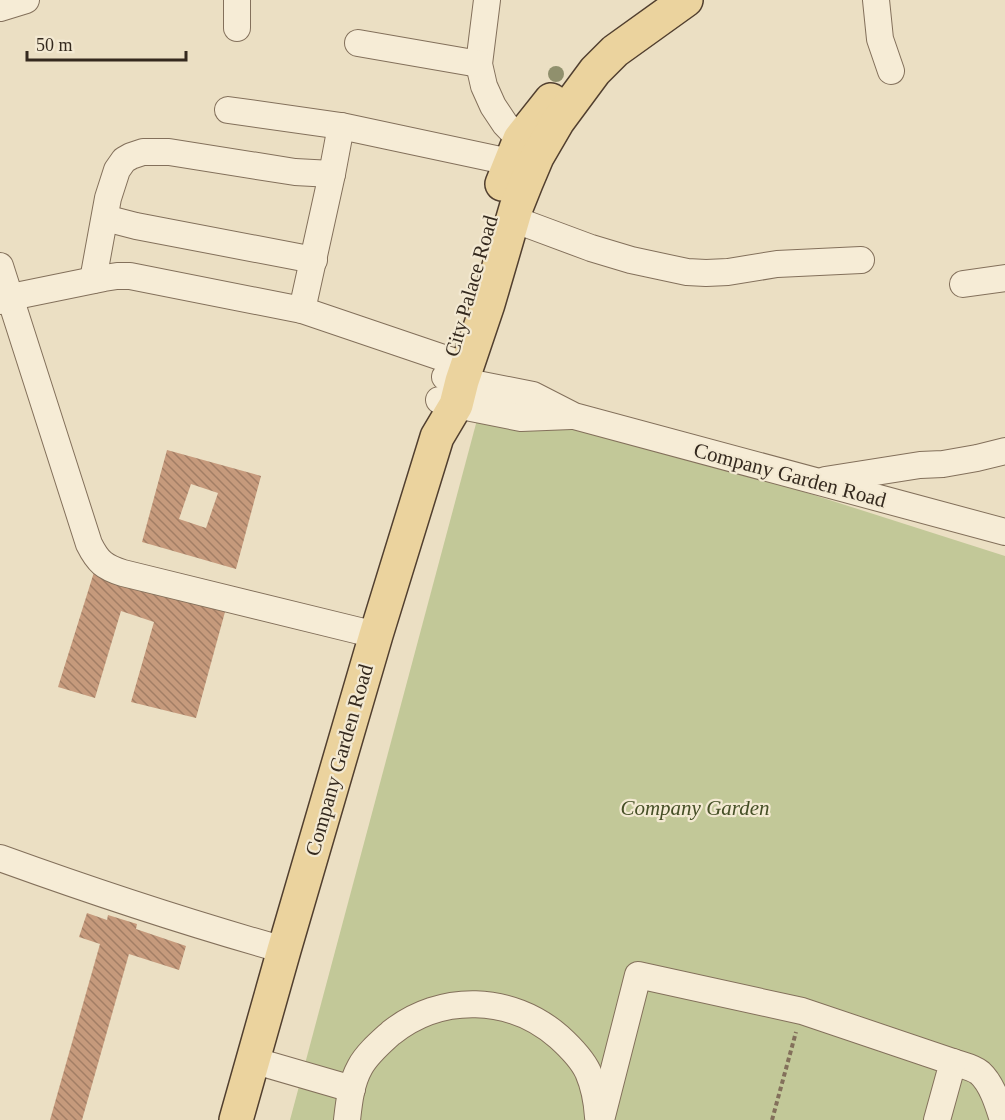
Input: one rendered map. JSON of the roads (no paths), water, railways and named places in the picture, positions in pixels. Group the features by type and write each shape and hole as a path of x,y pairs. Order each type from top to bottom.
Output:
{"main road":[{"path":"523,152 558,121 595,71 615,51 686,0"},
{"name":"City Palace Road","path":"453,382 488,304 526,183 523,152"},
{"name":"City Palace Road","path":"453,382 501,184 523,152"},
{"name":"Company Garden Road","path":"236,1120 376,635 453,382"}],"street":[{"path":"0,8 26,0"},
{"path":"237,0 237,28"},
{"path":"876,0 880,39 891,71"},
{"path":"488,3 479,64 484,86 493,106 523,152"},
{"path":"358,43 479,64"},
{"path":"228,110 523,152"},
{"path":"302,310 341,126"},
{"path":"93,280 108,198 117,170 124,160 143,152 169,152 295,172 332,174"},
{"path":"105,218 314,260"},
{"path":"513,219 591,248 687,272 728,272 777,264 861,260"},
{"path":"0,266 5,299 89,544 101,563 123,573 376,635"},
{"path":"5,299 93,280 130,276 302,310 453,382"},
{"path":"963,284 1005,278"},
{"name":"Company Garden Road","path":"453,382 533,395 574,416 1005,532"},
{"path":"813,481 920,465 943,464 1005,451"},
{"path":"0,858 214,930 284,950"},
{"path":"599,1120 638,975 802,1011 979,1071 997,1101 1003,1120"},
{"path":"347,1120 350,1097 360,1066 380,1043 403,1024 430,1010 460,1004 490,1005 520,1012 547,1026 570,1046 587,1071 596,1098 599,1120"},
{"path":"252,1060 352,1089"},
{"path":"937,1120 953,1062"}],"park label":[{"name":"Company Garden","path":"695,808"}]}
